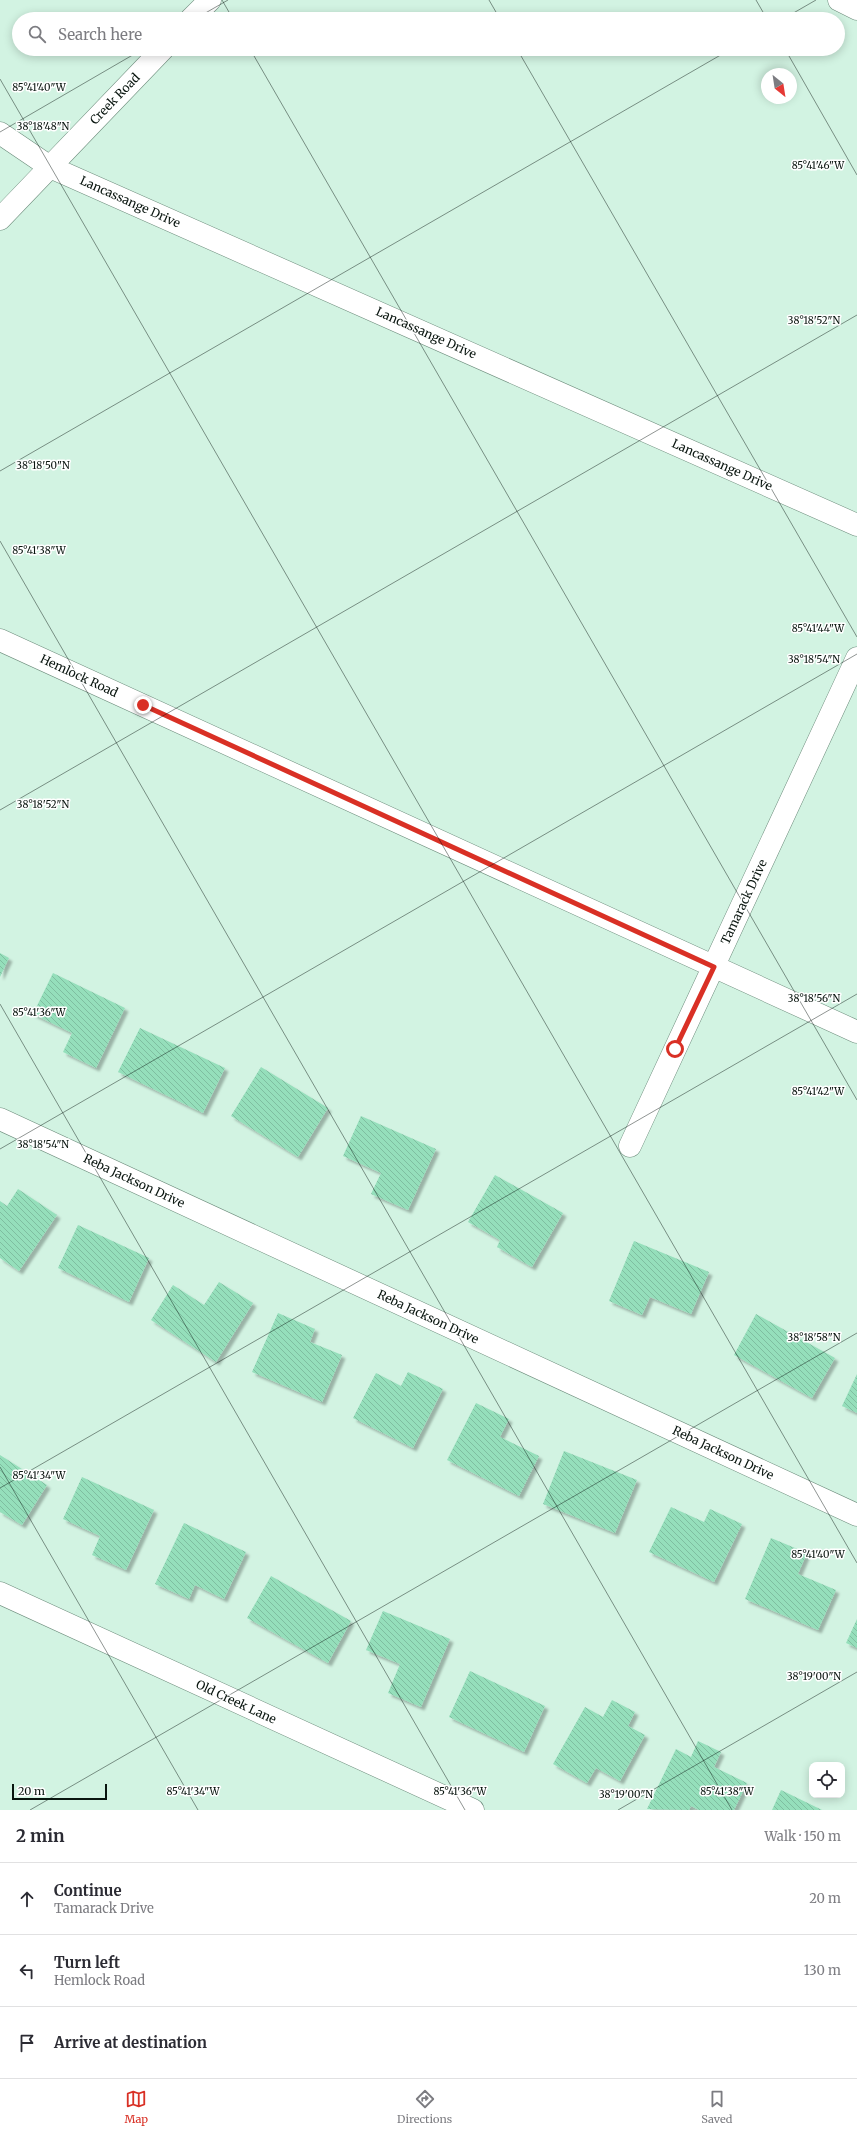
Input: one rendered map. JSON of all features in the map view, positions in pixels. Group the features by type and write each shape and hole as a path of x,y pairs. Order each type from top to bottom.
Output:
{"street":[{"path":"198,12 210,0"},
{"path":"838,0 857,8"},
{"name":"Creek Road","path":"0,219 156,56"},
{"name":"Lancassange Drive","path":"0,133 50,167 857,525"},
{"name":"Hemlock Road","path":"0,640 857,1032"},
{"name":"Tamarack Drive","path":"630,1146 857,658"},
{"name":"Reba Jackson Drive","path":"0,1119 857,1515"},
{"name":"Old Creek Lane","path":"0,1593 473,1810"}],"building":[{"path":"0,953 9,958 0,977"},
{"path":"53,973 125,1008 96,1068 63,1052 72,1033 33,1014"},
{"path":"140,1028 225,1068 203,1113 118,1072"},
{"path":"261,1067 328,1108 298,1157 231,1116"},
{"path":"361,1116 436,1149 408,1210 371,1194 381,1173 343,1156"},
{"path":"495,1175 563,1213 532,1267 497,1247 500,1240 468,1222"},
{"path":"18,1189 57,1215 19,1271 0,1258 0,1201 7,1206"},
{"path":"78,1225 149,1258 129,1302 58,1268"},
{"path":"634,1241 709,1272 691,1314 650,1297 642,1315 609,1301"},
{"path":"219,1282 253,1303 216,1362 151,1320 173,1285 204,1305"},
{"path":"278,1313 315,1329 310,1342 342,1355 322,1402 252,1372"},
{"path":"756,1314 835,1358 812,1398 734,1355"},
{"path":"408,1372 443,1389 413,1448 353,1418 376,1373 401,1386"},
{"path":"857,1374 857,1413 842,1406"},
{"path":"476,1403 509,1419 500,1437 539,1456 519,1496 447,1460"},
{"path":"564,1451 637,1480 615,1533 543,1504"},
{"path":"0,1455 47,1485 22,1525 0,1512"},
{"path":"82,1477 154,1510 126,1570 92,1555 100,1536 63,1519"},
{"path":"671,1507 704,1522 710,1509 742,1524 714,1582 649,1552"},
{"path":"184,1523 246,1552 224,1599 195,1585 189,1599 155,1584"},
{"path":"771,1538 807,1553 798,1574 836,1590 818,1630 745,1599"},
{"path":"271,1576 351,1621 328,1663 247,1618"},
{"path":"383,1611 450,1639 421,1707 388,1693 400,1664 366,1650"},
{"path":"857,1619 857,1648 846,1643"},
{"path":"470,1671 545,1706 524,1752 449,1717"},
{"path":"612,1700 635,1712 628,1726 645,1735 620,1781 596,1768 587,1783 553,1764 585,1707 603,1717"},
{"path":"698,1741 721,1752 714,1767 747,1783 734,1810 699,1810 691,1806 689,1810 647,1809 676,1749 691,1757"},
{"path":"781,1790 822,1810 772,1810"}],"route":[{"path":"143,705 714,967 675,1049"}]}
